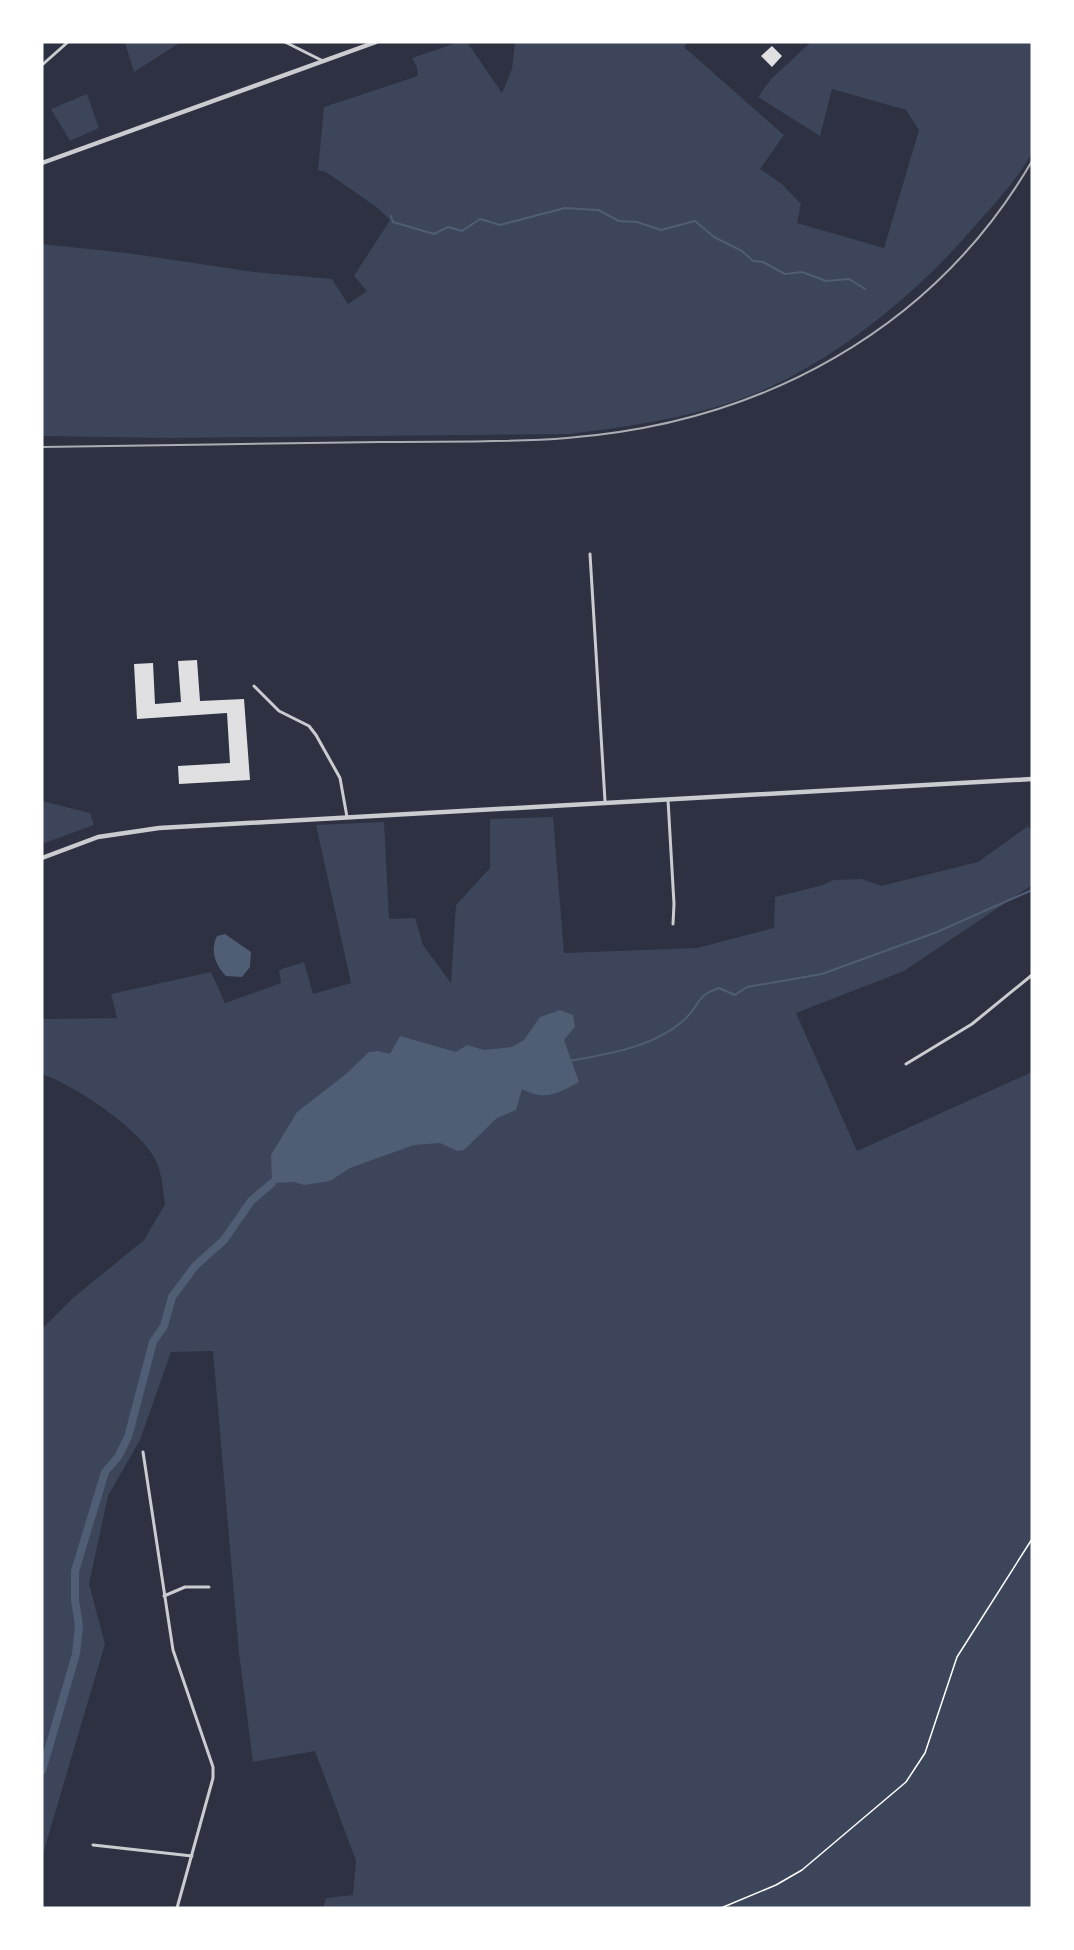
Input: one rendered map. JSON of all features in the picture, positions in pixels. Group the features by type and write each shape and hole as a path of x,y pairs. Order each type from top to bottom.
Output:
{"street":[{"path":"42,65 68,42"},
{"path":"285,42 323,61"},
{"path":"42,163 376,42"},
{"path":"590,554 605,801"},
{"path":"254,686 279,711 309,726 316,735 340,778 347,817"},
{"path":"42,858 98,837 120,832 605,801 1032,779"},
{"path":"668,798 673,924"},
{"path":"906,1064 953,1038 1032,975"},
{"path":"143,1452 173,1650 213,1767 213,1778 177,1908"},
{"path":"164,1596 185,1587 209,1587"},
{"path":"93,1845 192,1856"}],"path":[{"path":"720,1908 776,1885 802,1870 906,1782 925,1753 957,1657 1032,1539"}],"shaded area":[{"path":"181,42 134,72 125,43"},
{"path":"459,42 467,42 502,93 512,69 515,42 688,42 684,47 784,135 760,169 782,184 801,204 797,223 884,248 919,130 906,110 832,89 820,136 758,97 771,79 811,42 1032,42 1033,148 1022,169 1006,190 950,253 924,279 867,328 804,370 771,387 717,407 654,422 569,434 168,438 42,436 42,244 127,253 254,272 332,279 348,304 367,291 354,276 390,220 379,209 326,172 318,170 324,107 418,76 417,67 412,58"},
{"path":"87,94 99,128 70,141 51,109"},
{"path":"42,801 90,813 94,825 42,844"},
{"path":"553,817 564,953 697,948 774,928 775,897 834,880 862,879 881,886 978,862 1028,826 1032,832 1032,885 904,971 796,1013 857,1151 1032,1072 1032,1908 323,1908 326,1898 353,1895 356,1861 315,1751 253,1762 239,1653 213,1351 171,1352 140,1440 108,1496 89,1584 105,1644 42,1857 42,1329 74,1297 144,1240 165,1204 157,1163 150,1150 138,1137 89,1099 42,1074 42,1019 117,1018 111,994 211,972 225,1003 281,983 279,970 304,962 313,994 351,983 316,825 384,822 389,919 415,918 423,945 451,983 456,905 490,868 490,819"},
{"path":"225,934 251,952 250,967 242,977 226,976 216,962 215,941 217,936"},
{"path":"560,1010 573,1015 575,1027 564,1040 579,1082 564,1090 544,1095 522,1089 516,1110 497,1118 464,1150 457,1151 440,1143 414,1145 350,1168 330,1181 304,1185 294,1182 272,1183 271,1155 297,1112 346,1074 369,1052 378,1051 390,1054 400,1036 456,1052 467,1045 484,1050 512,1047 524,1040 540,1017"}],"building":[{"path":"772,46 782,56 772,67 761,56"},
{"path":"197,660 200,701 244,699 250,780 179,784 178,766 230,763 227,713 137,719 134,664 153,663 155,704 181,702 178,661"}],"waterway":[{"path":"391,216 393,222 434,234 448,227 462,231 480,219 500,225 565,208 598,210 619,221 637,222 661,230 695,221 714,237 742,251 753,261 763,262 785,274 802,272 826,281 849,279 865,289"},
{"path":"569,1061 631,1048 661,1036 686,1018 702,997 719,988 735,995 747,987 822,974 937,932 1032,890"},
{"path":"42,1771 76,1654 79,1626 75,1600 75,1571 105,1472 118,1457 128,1437 153,1342 164,1326 172,1297 195,1266 224,1240 251,1201 272,1183"}],"railway":[{"path":"42,447 544,440 638,429 707,412 773,389 835,358 892,319 945,274 992,221 1032,161"}]}
